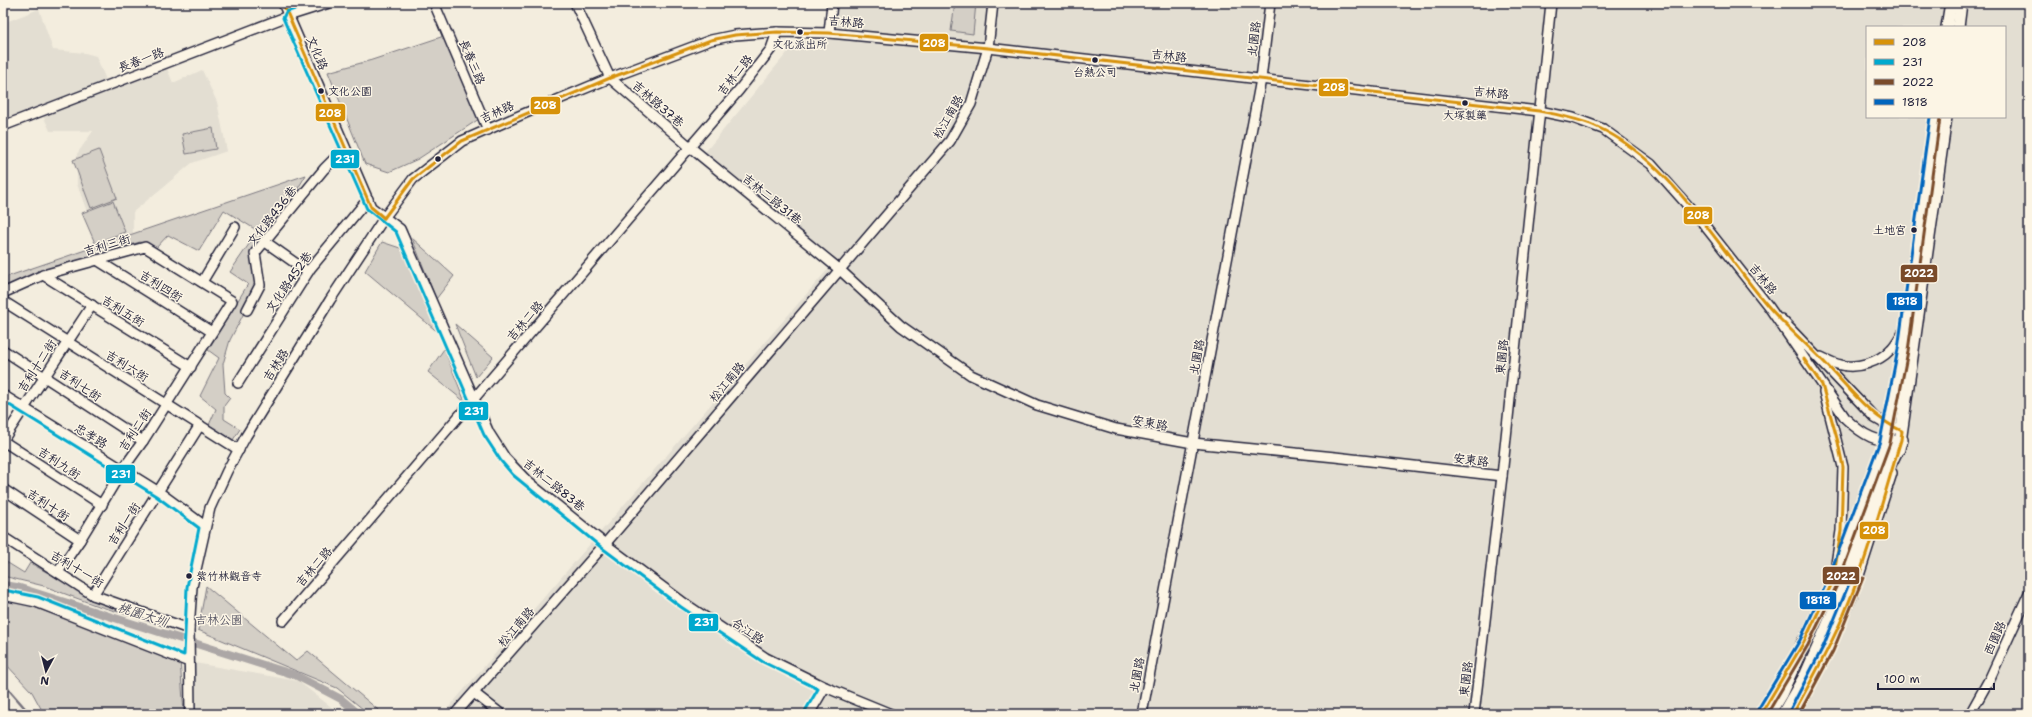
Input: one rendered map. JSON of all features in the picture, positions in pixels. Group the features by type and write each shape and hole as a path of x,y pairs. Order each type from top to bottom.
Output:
{"highway":[{"path":"1784,714 1807,674 1840,601 1854,566 1885,473 1902,436"},
{"path":"1768,714 1804,642"}],"main road":[{"path":"1947,26 1951,3"},
{"path":"1958,26 1962,3"},
{"path":"1761,714 1804,642 1833,581 1885,442 1906,326 1935,118"},
{"path":"1793,714 1828,649 1851,597 1902,436 1946,118"}],"street":[{"name":"文化路","path":"283,3 371,207 384,218"},
{"name":"長春一路","path":"3,126 288,16 329,3"},
{"name":"長春三路","path":"434,3 488,130"},
{"path":"575,3 582,21 610,78"},
{"path":"829,32 832,3"},
{"name":"松江南路","path":"455,714 605,544 950,141 971,104 988,48 993,3"},
{"name":"北園路","path":"1142,714 1261,79 1270,3"},
{"name":"東園路","path":"1474,714 1502,476 1551,3"},
{"name":"吉林路","path":"190,714 189,633 192,587 210,508 224,477 246,436 330,300 384,218 413,179 462,141 610,78 711,40 735,35 777,32 829,32 988,48 1539,111 1573,118 1603,129 1651,164 1698,217 1769,307 1846,419 1857,430 1870,437 1885,442"},
{"name":"吉林二路","path":"283,621 739,90 770,49 777,32"},
{"name":"吉林路37巷","path":"610,78 690,147"},
{"name":"吉林二路31巷","path":"690,147 838,270"},
{"name":"文化路436巷","path":"247,310 260,285 256,253 264,241 324,169 345,148"},
{"name":"文化路452巷","path":"238,383 308,272 368,199"},
{"name":"吉林二路83巷","path":"384,218 400,229 489,434 512,466 528,482 605,544"},
{"path":"202,282 235,227"},
{"path":"264,241 308,272"},
{"name":"吉利三街","path":"3,293 43,275 145,247 232,301"},
{"name":"吉利四街","path":"97,260 212,332"},
{"name":"安東路","path":"838,270 901,326 971,375 1037,405 1116,429 1193,444 1335,457 1502,476"},
{"name":"吉利五街","path":"43,275 191,366"},
{"name":"吉利六街","path":"3,301 239,450"},
{"name":"吉利二街","path":"58,572 102,506 123,469 143,441 232,301"},
{"name":"吉利十二街","path":"3,440 92,305"},
{"name":"吉林路","path":"1769,307 1818,355 1875,418 1902,436"},
{"path":"1818,355 1840,365 1859,366 1879,358 1890,351 1906,326"},
{"name":"吉利七街","path":"3,350 143,441"},
{"path":"1822,385 1843,466 1841,531 1833,581"},
{"name":"忠孝路","path":"3,395 159,492 205,526"},
{"name":"吉利一街","path":"93,594 200,425"},
{"path":"1885,442 1902,436"},
{"name":"吉利九街","path":"3,440 102,506"},
{"name":"吉利十街","path":"3,489 80,540"},
{"name":"吉利十一街","path":"3,537 93,594 189,633"},
{"name":"合江路","path":"605,544 684,603 766,658 825,687 891,714"},
{"name":"西園路","path":"1970,714 1990,678 2029,593"},
{"path":"3,595 36,602 189,662"},
{"path":"809,714 825,687"},
{"path":"474,693 501,714"}],"shaded area":[{"path":"833,3 2029,3 2029,714 443,714 829,268 701,157 796,42 828,40"},
{"path":"39,9 53,50 85,53 96,56 106,80 7,118 3,111 3,31 6,22"},
{"path":"166,66 173,83 202,70 217,102 227,151 192,163 133,212 133,233 99,245 77,184 77,154 93,131 50,131 41,111"},
{"path":"182,656 189,662 298,681 340,714 189,714"}],"green space":[{"path":"955,3 976,3 973,34 951,31"},
{"name":"文化公園","path":"444,36 479,119 418,159 389,172 365,164 328,72 372,60"},
{"path":"213,128 216,149 186,154 182,134"},
{"path":"99,150 117,198 91,208 73,160"},
{"path":"306,175 270,235 253,256 258,286 230,340 223,364 225,393 230,398 224,406 224,419 240,429 233,440 209,425 216,409 200,396 219,358 208,350 248,284 230,272 258,231 224,210 199,251 168,235 156,248 140,242 49,269 3,288 3,278"},
{"path":"113,201 125,232 95,243 82,213"},
{"path":"412,238 454,276 436,299"},
{"path":"382,242 400,248 440,334 365,271"},
{"path":"455,324 493,357 476,377"},
{"path":"444,349 465,402 428,372"},
{"path":"3,560 24,573 30,563 96,599 185,632 95,605 44,586 3,576"},
{"name":"吉林公園","path":"206,586 296,661 308,651 383,714 369,714 337,688 198,630"},
{"path":"3,596 180,660 184,714 44,714 32,692 3,661"}],"waterway":[{"name":"桃園大圳","path":"3,585 17,587 295,675 341,699 359,714"},
{"path":"3,683 30,714"}],"transit line":[{"name":"208","path":"283,3 371,207 384,218"},
{"name":"231","path":"312,3 286,12 283,18 367,209 396,232 484,435 501,461 513,475 602,548 681,607 763,662 818,689 805,711"},
{"name":"208","path":"384,218 413,179 462,141 610,78 711,40 735,35 777,32 829,33 988,48 1539,111 1588,123 1622,141 1646,159 1669,181 1768,306 1860,401 1880,418 1902,431 1901,440 1875,528 1853,593 1833,639 1793,714"},
{"name":"1818","path":"1757,711 1800,640 1828,579 1880,441 1898,349 1930,118"},
{"name":"2022","path":"1767,714 1808,645 1838,583 1890,443 1908,351 1940,118"},
{"name":"208","path":"1761,714 1804,642 1833,581 1841,531 1843,467 1838,442 1822,385 1804,359"},
{"name":"231","path":"3,401 156,496 199,528 187,587 184,655 38,597 4,590"},
{"name":"1818","path":"1789,712 1823,647 1853,574"},
{"name":"2022","path":"1799,714 1833,651 1863,578"}],"place":[{"name":"文化派出所","path":"800,32"},
{"name":"台熱公司","path":"1095,60"},
{"name":"文化公園","path":"321,91"},
{"name":"大塚製藥","path":"1465,103"},
{"name":"土地宮","path":"1914,230"},
{"name":"紫竹林觀音寺","path":"189,576"}]}
